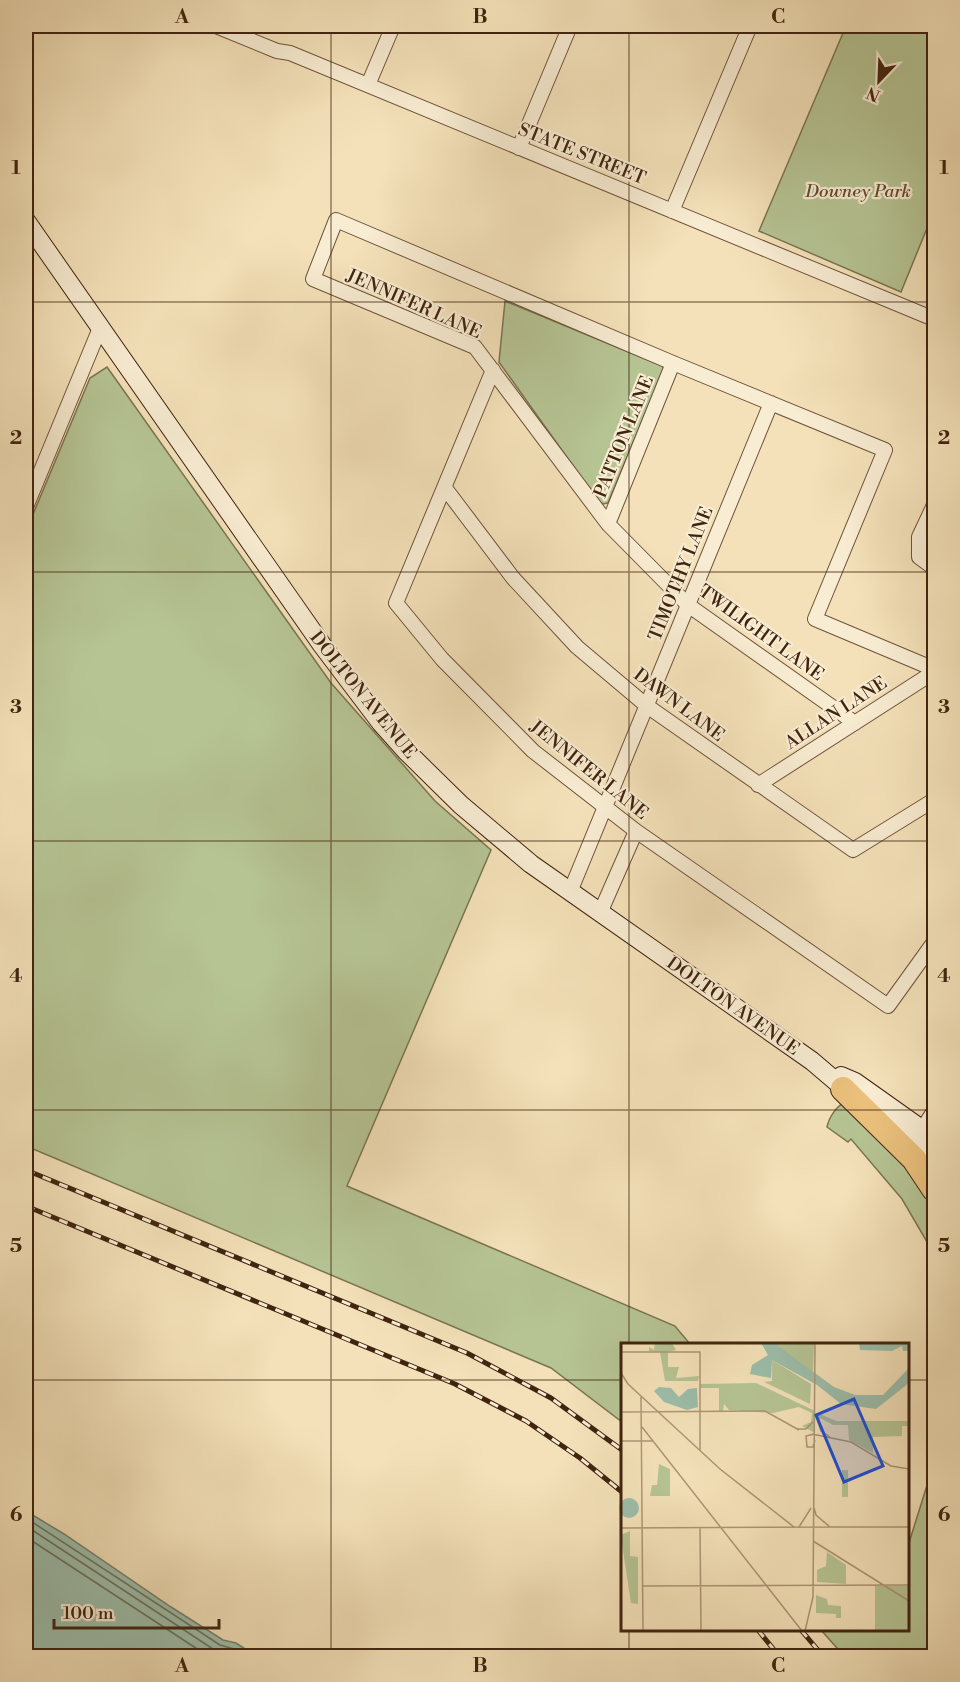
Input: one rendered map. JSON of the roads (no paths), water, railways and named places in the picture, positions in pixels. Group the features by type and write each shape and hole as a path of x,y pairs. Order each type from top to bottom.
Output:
{"highway":[{"path":"843,1089 914,1159 934,1189"}],"street":[{"name":"STATE STREET","path":"216,26 277,51 290,53 934,319"},
{"path":"368,86 393,26"},
{"path":"519,148 570,26"},
{"path":"672,210 750,26"},
{"name":"DOLTON AVENUE","path":"26,220 322,645 381,723 406,751 460,805 570,892 812,1061 843,1089 924,1136"},
{"name":"JENNIFER LANE","path":"934,670 815,619 885,450 336,220 314,279 475,347 493,370 396,603 442,659 533,752 606,809 888,1006 934,942"},
{"path":"26,507 100,328"},
{"name":"PATTON LANE","path":"608,524 673,363"},
{"name":"TWILIGHT LANE","path":"493,370 608,524 688,605 855,723"},
{"name":"TIMOTHY LANE","path":"570,892 771,403"},
{"name":"DAWN LANE","path":"445,488 513,578 577,647 647,706 853,850 934,800"},
{"path":"934,505 919,537 919,556 934,568"},
{"name":"ALLAN LANE","path":"758,785 934,670"},
{"path":"600,913 636,831"},
{"name":"DOLTON AVENUE","path":"812,1061 855,1082 924,1136 934,1155"},
{"path":"924,1136 934,1112"}],"water":[{"path":"26,1511 223,1640 236,1643 256,1656 26,1656"}],"railway":[{"path":"26,1170 467,1353 551,1398 621,1449"},
{"path":"26,1206 455,1384 526,1421 580,1458 621,1491"},
{"path":"759,1631 779,1656"},
{"path":"802,1631 823,1656"}],"park label":[{"name":"Downey Park","path":"858,191"}]}
